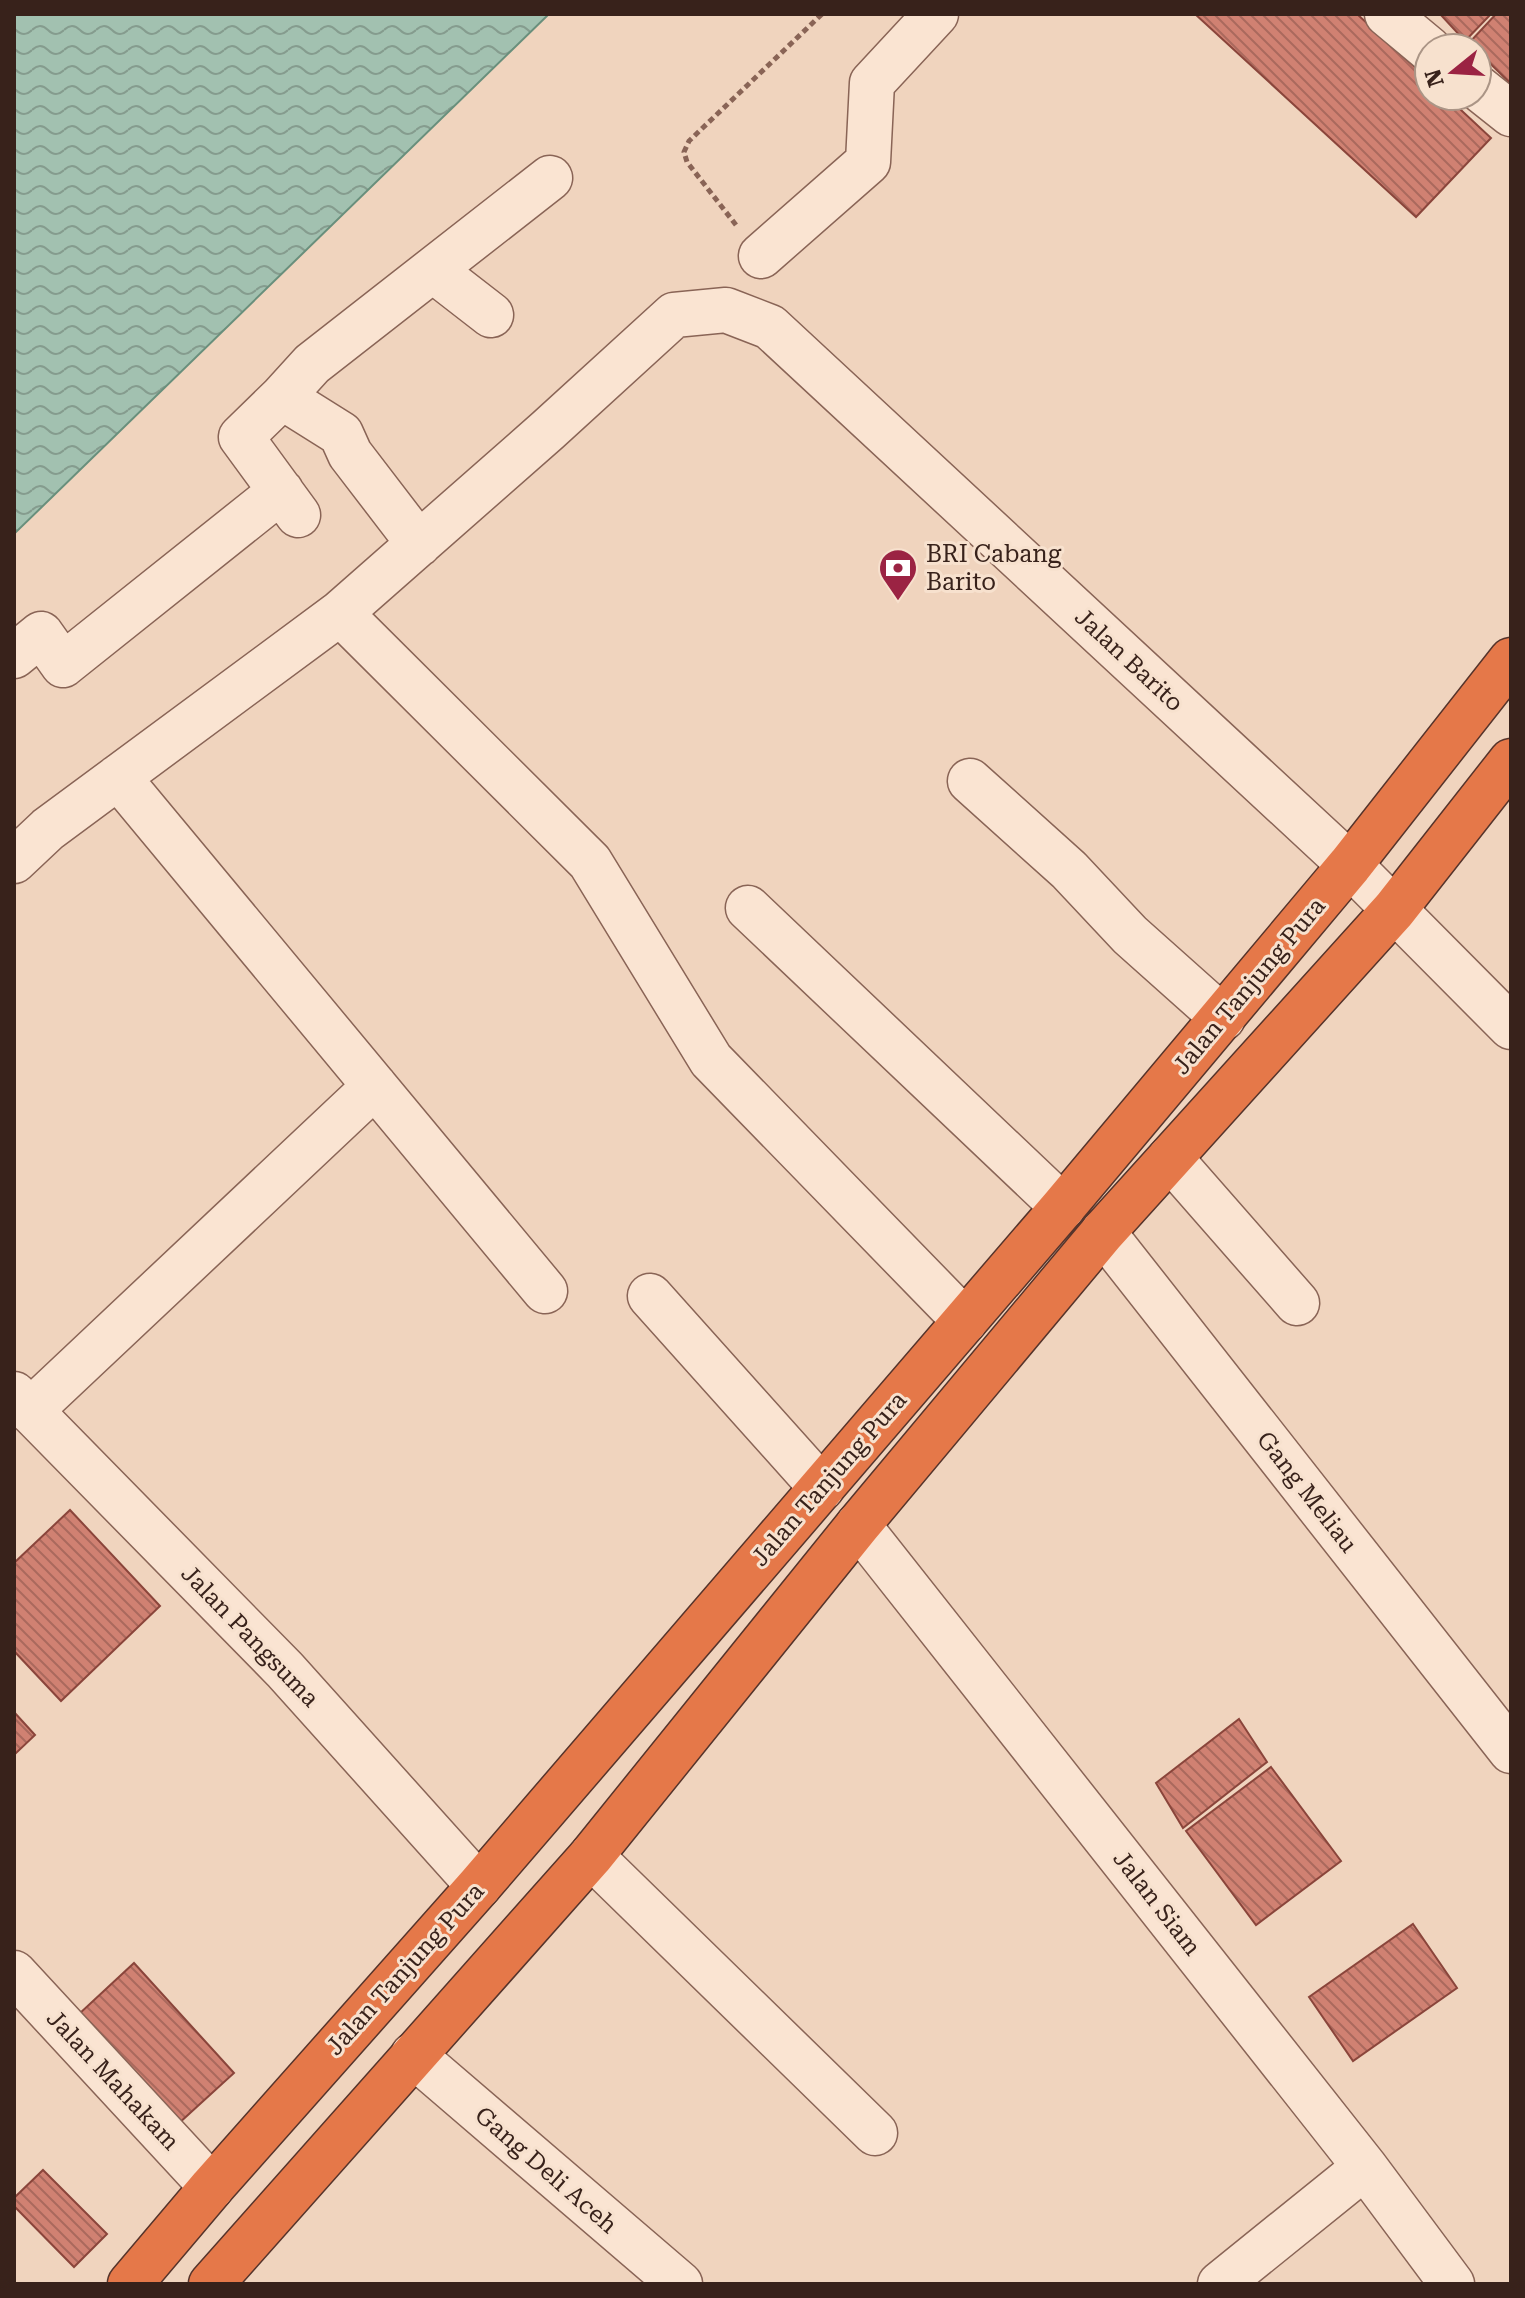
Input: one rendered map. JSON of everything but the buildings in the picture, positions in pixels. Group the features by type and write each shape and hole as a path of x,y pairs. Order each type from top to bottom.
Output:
{"highway":[{"name":"Jalan Tanjung Pura","path":"130,2284 479,1886 1063,1207 1350,865 1511,660"},
{"name":"Jalan Tanjung Pura","path":"222,2280 413,2055 591,1856 858,1525 1103,1232 1394,910 1511,761"},
{"path":"995,1286 1032,1317"}],"street":[{"path":"761,256 868,162 872,83 936,14"},
{"path":"1387,14 1413,36"},
{"path":"1493,100 1511,114"},
{"path":"14,656 41,634 63,665 289,503 241,437 312,364 550,178"},
{"path":"433,270 491,315"},
{"name":"Jalan Barito","path":"419,544 674,315 726,310 770,327 1350,865 1511,1027"},
{"path":"14,861 48,829 340,613 419,544 350,454 341,434 282,397"},
{"path":"340,613 590,862 711,1060 965,1321"},
{"path":"118,777 545,1291"},
{"path":"970,781 1069,870 1130,935 1223,1018"},
{"path":"748,908 1063,1207"},
{"path":"22,1402 375,1086"},
{"path":"1170,1158 1297,1303"},
{"name":"Gang Meliau","path":"1103,1232 1511,1751"},
{"path":"650,1296 822,1488"},
{"name":"Jalan Pangsuma","path":"22,1402 285,1670 479,1886"},
{"name":"Jalan Siam","path":"858,1525 1365,2167 1452,2284"},
{"path":"591,1856 875,2133"},
{"name":"Jalan Mahakam","path":"19,1990 212,2187"},
{"name":"Gang Deli Aceh","path":"413,2055 680,2284"},
{"path":"1220,2284 1365,2167"}],"path":[{"path":"761,256 687,162 684,152 689,141 822,14"}],"water":[{"path":"14,14 549,14 14,534"}],"place":[{"name":"BRI Cabang Barito","path":"898,602"}]}
